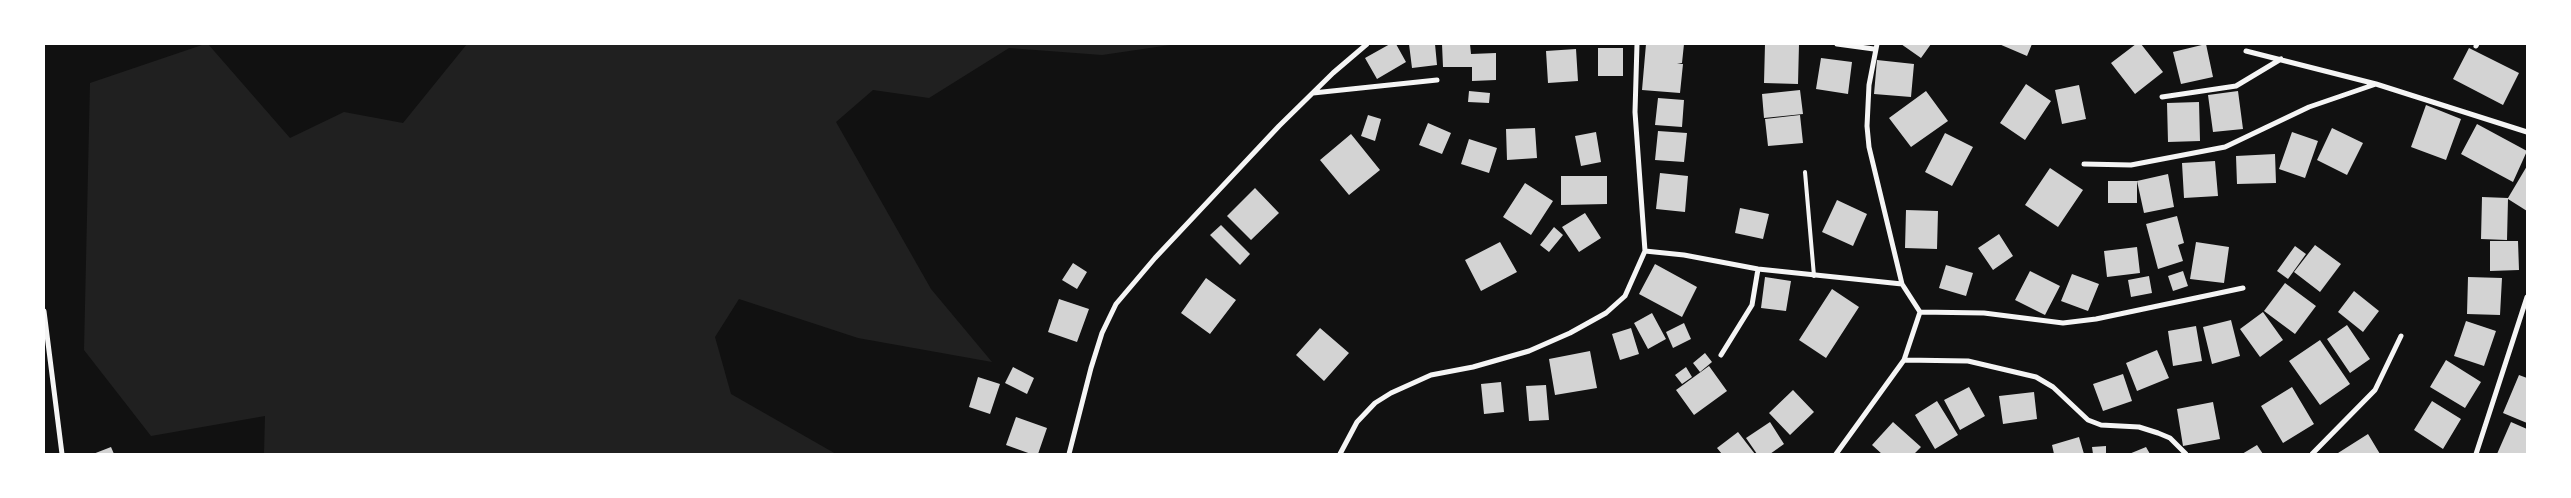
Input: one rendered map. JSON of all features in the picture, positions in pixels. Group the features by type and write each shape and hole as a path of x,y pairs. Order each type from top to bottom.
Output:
{"street":[{"path":"1070,454 1091,368 1102,332 1116,304 1214,195 1312,93 1367,44"},
{"path":"1340,454 1357,422 1375,402 1391,393 1431,375 1473,367 1529,351 1570,333 1606,314 1625,296 1645,250 1635,112 1637,44"},
{"path":"1837,44 1876,46 1867,108 1869,147 1902,284 1920,312"},
{"path":"2246,51 2376,84 2527,132"},
{"path":"2162,97 2236,86 2281,59"},
{"path":"1312,93 1437,80"},
{"path":"2084,164 2131,165 2225,147 2309,107 2376,84"},
{"path":"1645,250 1684,255 1758,269 1902,284"},
{"path":"1721,355 1752,305 1758,269"},
{"path":"1920,312 1984,314 2063,324 2096,319 2243,288"},
{"path":"2476,454 2527,297"},
{"path":"44,311 62,454"},
{"path":"1836,454 1904,360 1920,312"},
{"path":"2312,454 2375,390 2401,336"},
{"path":"1904,360 1968,361 2036,377 2053,387 2088,420 2101,425 2139,427 2158,433 2170,438 2186,454"}],"lane":[{"path":"1805,172 1814,276"}],"shaded area":[{"path":"208,44 290,138 344,112 403,123 467,44 1177,44 1102,55 1009,48 929,98 873,90 836,122 931,289 992,362 858,338 739,299 715,337 731,394 836,454 264,454 265,416 151,436 84,350 90,83"}],"building":[{"path":"1390,44 1396,44 1406,62 1377,79 1365,58"},
{"path":"1409,44 1435,44 1437,65 1412,68"},
{"path":"1442,44 1470,44 1471,54 1496,53 1496,80 1472,81 1472,67 1443,67"},
{"path":"1646,44 1684,44 1682,63 1677,64 1683,64 1680,93 1642,90"},
{"path":"1765,44 1799,44 1798,84 1764,83"},
{"path":"1901,44 1931,44 1921,58"},
{"path":"1999,44 2032,44 2027,56"},
{"path":"2136,44 2141,44 2163,72 2135,94 2111,63"},
{"path":"2206,44 2213,77 2181,84 2173,52"},
{"path":"1598,48 1623,48 1623,76 1598,76"},
{"path":"2469,48 2519,73 2503,105 2453,79"},
{"path":"1576,49 1578,81 1548,83 1546,51"},
{"path":"1821,58 1852,62 1848,94 1816,89"},
{"path":"1877,60 1914,64 1911,97 1874,94"},
{"path":"2026,84 2051,101 2025,140 2000,123"},
{"path":"2079,85 2086,119 2062,124 2055,90"},
{"path":"1800,90 1803,114 1764,118 1762,94"},
{"path":"1469,91 1490,93 1489,103 1468,102"},
{"path":"1926,91 1948,121 1911,147 1889,118"},
{"path":"2238,91 2243,129 2213,132 2208,95"},
{"path":"1658,98 1684,100 1682,127 1655,125"},
{"path":"2199,102 2200,141 2168,142 2167,103"},
{"path":"2426,105 2461,119 2446,160 2411,147"},
{"path":"1368,115 1381,119 1375,141 1361,136"},
{"path":"1800,115 1803,143 1768,146 1765,119"},
{"path":"1428,123 1451,133 1442,154 1419,145"},
{"path":"2477,124 2527,151 2513,182 2461,154"},
{"path":"1535,128 1537,158 1507,160 1506,129"},
{"path":"2332,128 2363,143 2347,175 2317,160"},
{"path":"1658,131 1687,133 1684,162 1655,160"},
{"path":"1596,132 1601,162 1581,166 1575,136"},
{"path":"2292,132 2318,141 2305,178 2279,169"},
{"path":"1945,133 1973,147 1952,186 1925,172"},
{"path":"1351,134 1380,170 1349,195 1320,160"},
{"path":"1469,139 1497,148 1489,173 1461,164"},
{"path":"2275,154 2276,183 2237,184 2236,156"},
{"path":"2215,161 2218,196 2184,198 2182,163"},
{"path":"2527,166 2527,211 2508,199 2507,240 2481,239 2482,197 2508,198"},
{"path":"2050,168 2083,190 2058,227 2025,205"},
{"path":"1660,173 1688,176 1685,212 1656,209"},
{"path":"2168,174 2174,207 2144,213 2137,181"},
{"path":"1561,176 1607,176 1607,204 1561,205"},
{"path":"2108,181 2137,181 2137,203 2108,203"},
{"path":"1525,183 1553,201 1531,235 1503,217"},
{"path":"1255,188 1279,213 1251,240 1227,216"},
{"path":"1837,200 1867,214 1853,246 1822,232"},
{"path":"1740,208 1769,214 1763,239 1735,233"},
{"path":"1906,210 1938,211 1937,249 1905,248"},
{"path":"1585,213 1601,238 1579,252 1562,227"},
{"path":"2177,216 2184,243 2178,245 2183,261 2158,269 2146,224"},
{"path":"1221,225 1250,254 1240,265 1210,235"},
{"path":"1554,227 1563,235 1549,252 1540,245"},
{"path":"1999,234 2013,256 1993,270 1978,248"},
{"path":"2490,241 2518,241 2519,270 2490,271"},
{"path":"1500,242 1517,272 1481,291 1465,260"},
{"path":"2196,242 2229,247 2224,283 2190,279"},
{"path":"2315,245 2341,264 2320,292 2294,272"},
{"path":"2295,246 2306,254 2288,279 2277,271"},
{"path":"2137,247 2140,273 2107,277 2104,251"},
{"path":"1073,263 1087,272 1077,289 1062,280"},
{"path":"1655,264 1697,287 1682,317 1639,294"},
{"path":"1946,265 1973,273 1966,296 1939,288"},
{"path":"2030,271 2060,286 2045,315 2015,300"},
{"path":"2183,271 2188,286 2173,291 2168,276"},
{"path":"2072,274 2099,284 2088,311 2061,301"},
{"path":"2149,276 2152,293 2131,297 2128,280"},
{"path":"1765,277 1791,281 1786,311 1761,308"},
{"path":"2468,277 2502,278 2500,315 2467,314"},
{"path":"1206,278 1236,300 1210,334 1181,313"},
{"path":"2285,283 2316,306 2295,334 2264,311"},
{"path":"1832,289 1859,307 1826,358 1799,340"},
{"path":"2354,291 2379,311 2363,332 2338,312"},
{"path":"1059,299 1089,309 1077,342 1048,332"},
{"path":"2263,312 2283,340 2260,357 2240,329"},
{"path":"1652,313 1666,339 1648,349 1634,323"},
{"path":"2231,320 2240,356 2212,364 2203,327"},
{"path":"2466,321 2496,331 2484,366 2454,356"},
{"path":"1684,323 1691,339 1673,348 1666,332"},
{"path":"2347,325 2370,359 2350,373 2327,339"},
{"path":"2196,326 2202,361 2173,366 2168,331"},
{"path":"1320,328 1349,353 1324,381 1296,355"},
{"path":"1631,328 1639,354 1620,360 1612,334"},
{"path":"2320,340 2350,384 2320,405 2289,361"},
{"path":"2157,350 2169,378 2137,391 2126,363"},
{"path":"1590,351 1597,388 1555,395 1549,359"},
{"path":"1705,353 1712,362 1700,372 1693,363"},
{"path":"2446,360 2481,382 2465,408 2430,387"},
{"path":"1709,366 1727,391 1694,415 1676,390"},
{"path":"1013,367 1034,378 1027,394 1005,383"},
{"path":"1686,367 1692,377 1682,384 1675,375"},
{"path":"2123,374 2132,401 2103,411 2093,384"},
{"path":"2519,375 2527,378 2527,423 2503,413"},
{"path":"978,377 1000,384 990,414 969,407"},
{"path":"1501,382 1504,412 1484,414 1481,384"},
{"path":"1546,385 1549,420 1529,421 1526,386"},
{"path":"1969,387 1985,416 1960,430 1944,400"},
{"path":"2292,387 2314,424 2283,443 2261,406"},
{"path":"1793,390 1814,412 1790,435 1769,413"},
{"path":"2034,392 2037,419 2003,424 1999,396"},
{"path":"1937,401 1958,435 1935,449 1915,415"},
{"path":"2432,401 2461,419 2443,449 2414,430"},
{"path":"2213,402 2220,439 2183,446 2177,409"},
{"path":"1016,417 1047,428 1038,454 1031,454 1006,445"},
{"path":"1770,422 1784,444 1770,454 1757,454 1746,438"},
{"path":"1893,422 1921,447 1914,454 1882,454 1872,445"},
{"path":"2511,422 2527,429 2527,454 2497,454"},
{"path":"1738,432 1755,454 1722,454 1717,448"},
{"path":"2368,434 2380,454 2338,453"},
{"path":"2079,437 2084,454 2054,454 2052,445"},
{"path":"2257,445 2263,454 2242,454"},
{"path":"2106,446 2106,454 2093,454 2092,447"},
{"path":"111,447 114,454 93,454"},
{"path":"2146,447 2150,454 2129,454"}]}
